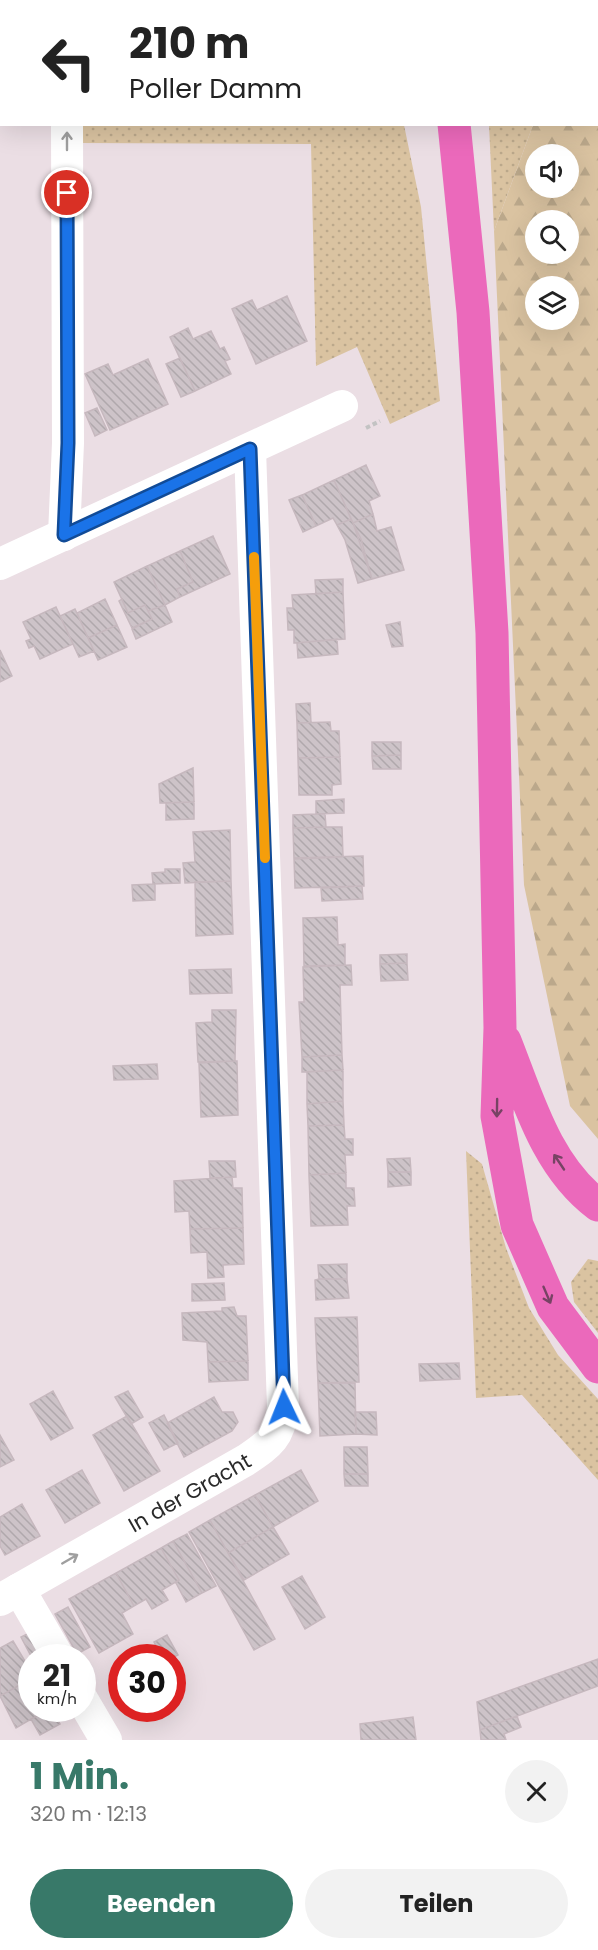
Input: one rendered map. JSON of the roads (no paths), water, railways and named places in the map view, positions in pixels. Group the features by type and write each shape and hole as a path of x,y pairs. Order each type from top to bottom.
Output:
{"highway":[{"path":"454,127 473,312 491,621 500,1028 496,1116 517,1225 553,1307 598,1367"},
{"path":"500,1028 543,1137 578,1190 598,1205"}],"street":[{"path":"64,535 68,443 67,126"},
{"path":"0,564 342,406"},
{"name":"In der Gracht","path":"48,1644 10,1594 246,1460 270,1445 281,1426 284,1407 250,449"},
{"path":"95,1722 106,1740"}]}
